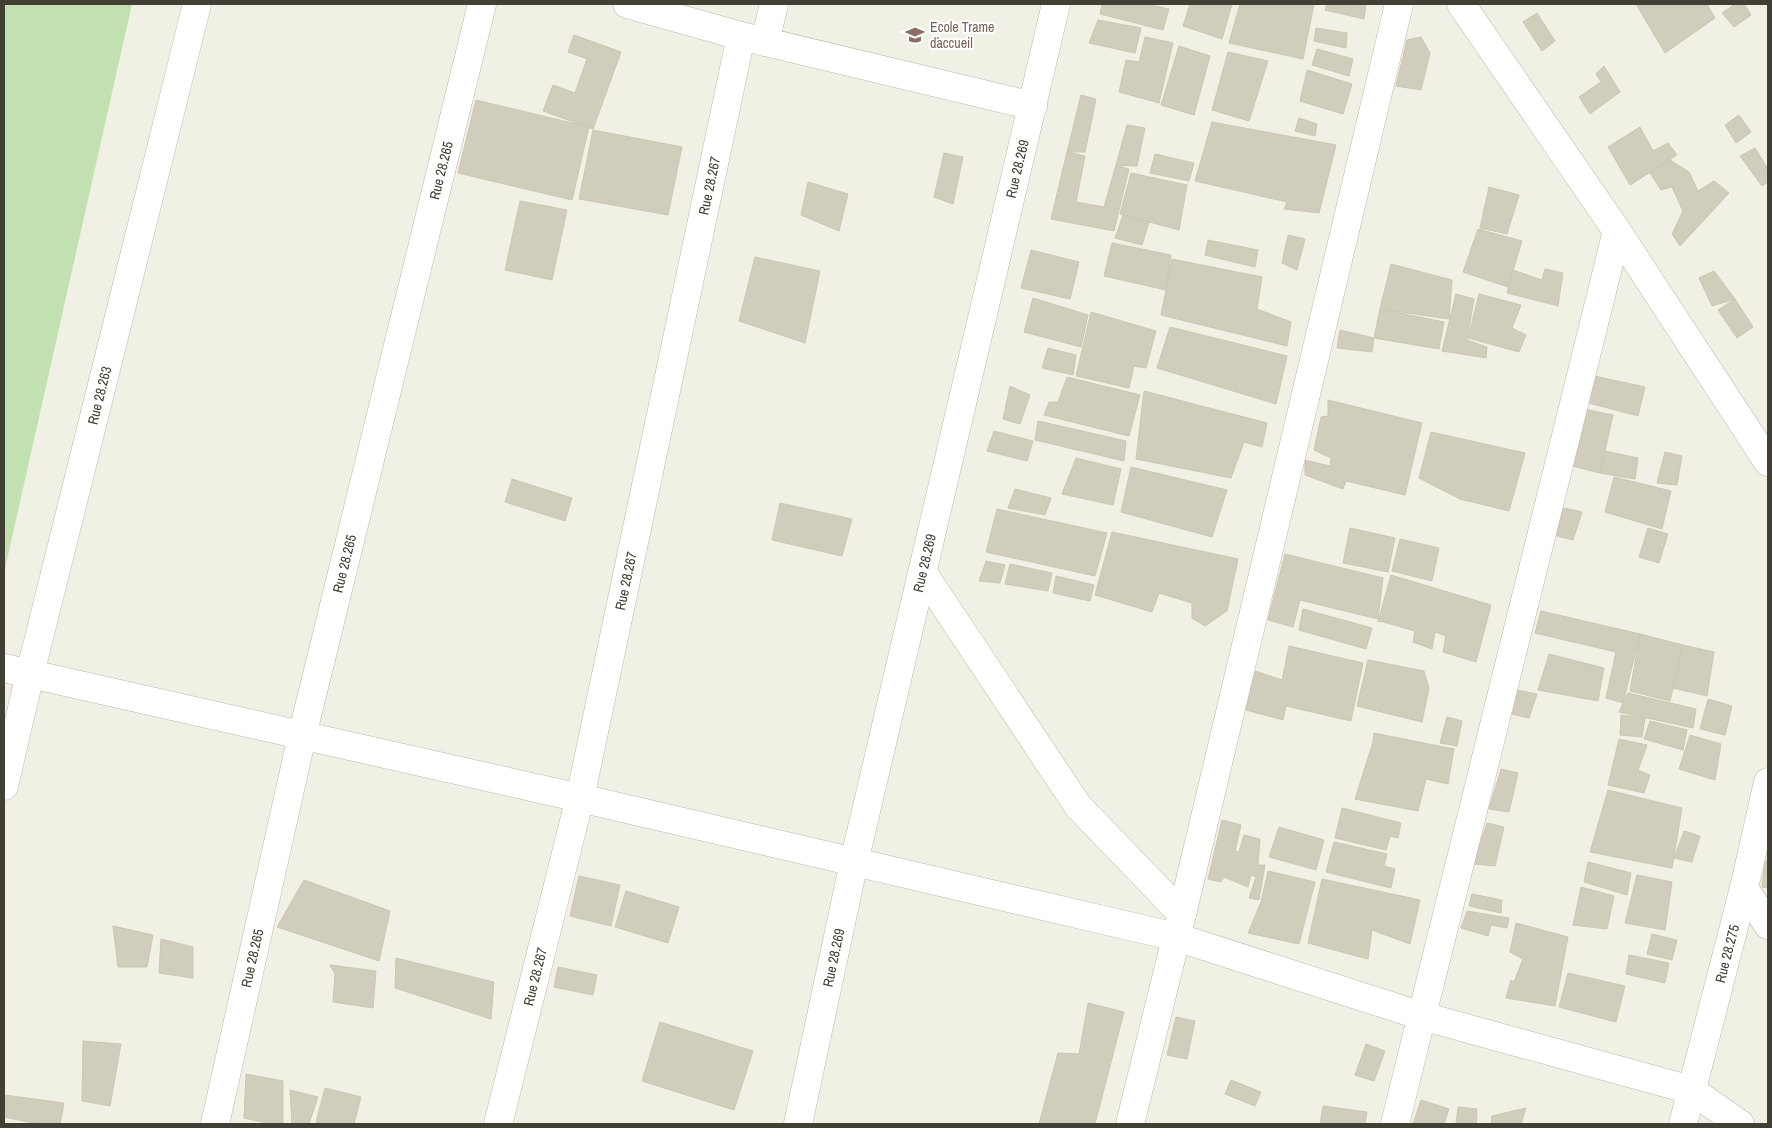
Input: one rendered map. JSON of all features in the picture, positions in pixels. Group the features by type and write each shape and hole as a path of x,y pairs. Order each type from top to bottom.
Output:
{"street":[{"name":"Rue 28.263","path":"4,786 30,674 197,4"},
{"name":"Rue 28.265","path":"215,1124 302,736 482,4"},
{"path":"627,4 753,39 1033,106"},
{"name":"Rue 28.267","path":"498,1124 580,798 753,39 774,4"},
{"name":"Rue 28.269","path":"798,1124 854,862 1056,4"},
{"path":"1130,1124 1179,926 1398,4"},
{"path":"1461,4 1617,231 1768,462"},
{"path":"1395,1124 1617,231"},
{"path":"923,573 1078,806 1179,926"},
{"path":"4,668 854,862 1179,926 1422,1016 1691,1090 1740,1124"},
{"name":"Rue 28.275","path":"1683,1124 1744,888 1768,782"},
{"path":"1744,888 1768,925"}],"green space":[{"path":"4,4 132,4 4,573"}],"building":[{"path":"1102,4 1146,4 1169,9 1163,30 1100,14"},
{"path":"1190,4 1232,4 1222,39 1183,26"},
{"path":"1240,4 1314,4 1303,59 1229,43"},
{"path":"1327,4 1366,4 1364,19 1325,10"},
{"path":"1636,4 1707,4 1715,18 1665,53"},
{"path":"1735,4 1744,4 1751,15 1734,27 1722,13"},
{"path":"1537,13 1555,41 1542,51 1523,22"},
{"path":"1098,20 1141,28 1135,53 1089,43"},
{"path":"1316,28 1347,33 1346,48 1314,41"},
{"path":"574,35 621,52 593,129 543,111 553,85 575,93 587,59 568,52"},
{"path":"1145,37 1173,43 1159,103 1119,92 1126,60 1139,62"},
{"path":"1421,37 1430,53 1421,90 1396,86 1407,40"},
{"path":"1179,46 1210,56 1194,115 1161,105"},
{"path":"1317,49 1353,59 1349,76 1312,65"},
{"path":"1228,52 1268,61 1249,121 1212,110"},
{"path":"1604,66 1620,92 1590,114 1579,97 1601,82 1596,74"},
{"path":"1307,70 1352,84 1343,114 1300,101"},
{"path":"1081,95 1096,99 1085,152 1067,152"},
{"path":"476,100 589,127 572,200 458,173"},
{"path":"1739,115 1751,132 1736,143 1725,125"},
{"path":"1299,118 1317,124 1315,136 1295,131"},
{"path":"1212,122 1336,145 1319,213 1284,209 1287,202 1195,181"},
{"path":"1127,125 1145,128 1137,166 1116,165"},
{"path":"1640,127 1653,151 1668,143 1677,155 1630,185 1608,147"},
{"path":"593,130 682,147 668,215 579,199"},
{"path":"1755,148 1768,169 1768,182 1762,186 1740,156"},
{"path":"1067,152 1085,156 1076,202 1104,207 1116,165 1129,169 1114,231 1051,219"},
{"path":"944,153 963,157 953,204 934,197"},
{"path":"1155,154 1194,163 1189,181 1150,173"},
{"path":"1670,160 1689,172 1698,191 1714,181 1729,193 1680,246 1672,234 1683,211 1672,187 1661,190 1650,173"},
{"path":"1131,173 1187,185 1179,230 1120,214"},
{"path":"808,182 848,194 839,231 801,215"},
{"path":"1489,187 1519,195 1507,234 1480,228"},
{"path":"520,201 567,210 552,280 505,270"},
{"path":"1123,215 1149,222 1142,245 1115,238"},
{"path":"1478,229 1522,241 1508,287 1463,272"},
{"path":"1288,235 1305,239 1297,270 1282,263"},
{"path":"1208,240 1258,250 1255,267 1205,255"},
{"path":"1112,243 1171,255 1166,290 1104,276"},
{"path":"1031,250 1079,262 1070,299 1021,288"},
{"path":"755,257 820,271 805,343 739,321"},
{"path":"1172,259 1262,277 1257,309 1291,322 1287,346 1161,315"},
{"path":"1391,264 1452,280 1449,319 1380,309"},
{"path":"1545,269 1563,273 1558,306 1507,293 1513,270 1542,280"},
{"path":"1714,271 1735,299 1712,306 1699,278"},
{"path":"1456,294 1474,299 1467,340 1487,347 1486,358 1442,351"},
{"path":"1479,294 1521,305 1512,328 1526,335 1519,352 1468,338"},
{"path":"1033,298 1088,315 1081,347 1024,332"},
{"path":"1735,299 1753,327 1737,338 1718,310"},
{"path":"1380,309 1444,322 1439,349 1374,338"},
{"path":"1091,312 1156,331 1146,368 1134,366 1129,388 1076,376"},
{"path":"1170,327 1287,356 1276,404 1157,368"},
{"path":"1340,330 1374,338 1372,352 1337,348"},
{"path":"1048,348 1076,355 1073,375 1042,368"},
{"path":"1594,376 1645,387 1638,416 1589,403"},
{"path":"1067,377 1140,395 1129,436 1044,415 1049,402 1058,402"},
{"path":"1010,386 1030,395 1020,424 1003,419"},
{"path":"1144,391 1267,423 1262,447 1244,442 1231,478 1136,459"},
{"path":"1328,400 1422,423 1405,495 1346,481 1343,489 1305,475 1305,460 1330,466 1331,458 1314,450 1321,417 1328,416"},
{"path":"1584,409 1613,415 1600,473 1572,466"},
{"path":"1038,421 1126,441 1124,461 1035,440"},
{"path":"994,431 1033,441 1027,461 987,451"},
{"path":"1431,432 1525,453 1509,511 1460,499 1419,478"},
{"path":"1605,451 1638,458 1635,479 1600,473"},
{"path":"1665,452 1682,456 1677,485 1657,483"},
{"path":"1076,458 1121,469 1113,505 1062,494"},
{"path":"1131,467 1227,490 1212,537 1121,512"},
{"path":"1614,477 1671,491 1662,529 1605,512"},
{"path":"512,479 572,498 565,521 505,502"},
{"path":"1015,489 1051,498 1045,515 1008,508"},
{"path":"780,503 852,519 842,556 772,540"},
{"path":"1564,508 1582,512 1573,540 1554,535"},
{"path":"997,509 1107,533 1095,576 986,552"},
{"path":"1350,528 1395,538 1388,572 1343,563"},
{"path":"1648,528 1668,534 1659,563 1639,557"},
{"path":"1112,532 1238,559 1227,611 1205,626 1192,618 1192,603 1159,593 1152,612 1095,595"},
{"path":"1400,539 1439,548 1432,581 1392,571"},
{"path":"1285,554 1383,578 1378,619 1300,600 1293,627 1268,620"},
{"path":"986,561 1005,565 1000,583 979,581"},
{"path":"1010,564 1052,573 1048,591 1005,584"},
{"path":"1391,575 1491,605 1476,662 1443,652 1446,636 1435,632 1432,649 1413,642 1415,631 1378,622"},
{"path":"1056,576 1094,585 1090,601 1053,593"},
{"path":"1303,609 1372,628 1366,649 1299,630"},
{"path":"1541,611 1640,634 1623,703 1606,698 1616,652 1535,633"},
{"path":"1640,634 1683,645 1670,701 1630,691"},
{"path":"1683,645 1714,652 1707,696 1673,688"},
{"path":"1289,646 1363,663 1351,721 1286,706 1283,720 1246,710 1255,671 1282,680"},
{"path":"1549,654 1604,668 1598,701 1538,690"},
{"path":"1368,660 1424,671 1429,688 1422,722 1357,706"},
{"path":"1517,690 1537,694 1529,718 1511,714"},
{"path":"1628,693 1696,709 1693,728 1619,712"},
{"path":"1708,699 1732,706 1725,735 1700,729"},
{"path":"1621,715 1645,718 1642,737 1620,735"},
{"path":"1447,717 1462,721 1457,746 1440,743"},
{"path":"1650,721 1687,730 1683,750 1644,739"},
{"path":"1374,733 1454,749 1448,784 1426,779 1418,811 1355,799 1373,742"},
{"path":"1690,735 1721,744 1715,780 1679,769"},
{"path":"1619,739 1647,745 1638,770 1650,775 1644,793 1608,785"},
{"path":"1501,769 1518,773 1509,812 1489,809"},
{"path":"1608,790 1682,808 1672,868 1590,852"},
{"path":"1342,808 1401,823 1398,838 1390,836 1386,850 1335,838"},
{"path":"1222,820 1241,825 1235,851 1239,852 1244,835 1260,839 1258,865 1265,865 1259,900 1249,898 1256,877 1251,875 1248,887 1224,877 1221,882 1208,879"},
{"path":"1487,823 1504,827 1495,866 1473,864"},
{"path":"1279,827 1324,840 1316,870 1269,857"},
{"path":"1684,831 1700,836 1692,862 1674,858"},
{"path":"1334,842 1387,854 1384,866 1395,869 1391,888 1326,872"},
{"path":"1765,861 1768,861 1768,888 1762,887"},
{"path":"1588,862 1631,873 1627,895 1584,882"},
{"path":"1268,871 1315,882 1299,944 1248,933 1261,902"},
{"path":"1637,875 1672,882 1665,930 1625,923"},
{"path":"579,876 620,885 611,926 570,916"},
{"path":"1322,879 1420,900 1410,944 1372,930 1368,959 1308,943"},
{"path":"304,880 390,911 379,961 277,927"},
{"path":"1581,887 1614,896 1607,929 1573,925"},
{"path":"626,891 679,907 668,943 615,927"},
{"path":"1472,894 1502,900 1501,913 1469,906"},
{"path":"1467,911 1509,918 1507,928 1491,925 1488,936 1461,928"},
{"path":"1516,923 1568,937 1555,1006 1506,998 1511,980 1514,982 1523,959 1510,952"},
{"path":"113,926 153,935 147,967 118,967"},
{"path":"1652,934 1677,940 1672,960 1647,954"},
{"path":"161,939 193,947 193,978 159,973"},
{"path":"1629,955 1669,963 1665,983 1626,974"},
{"path":"396,958 494,982 491,1019 395,988"},
{"path":"330,965 376,971 373,1008 333,1002 335,974"},
{"path":"558,967 597,975 593,995 554,987"},
{"path":"1568,973 1625,986 1616,1022 1559,1007"},
{"path":"1088,1003 1124,1012 1095,1124 1039,1124 1058,1053 1079,1054"},
{"path":"1176,1017 1195,1021 1187,1059 1167,1055"},
{"path":"660,1022 753,1051 734,1110 642,1081"},
{"path":"83,1041 121,1044 110,1106 82,1101"},
{"path":"1366,1044 1385,1051 1374,1081 1355,1075"},
{"path":"246,1074 283,1081 283,1124 270,1124 244,1118"},
{"path":"1231,1080 1261,1092 1255,1106 1225,1094"},
{"path":"325,1088 361,1097 354,1124 325,1124 316,1122"},
{"path":"290,1090 318,1097 309,1124 292,1124"},
{"path":"4,1095 64,1103 60,1124 38,1124 4,1117"},
{"path":"1421,1100 1449,1109 1444,1124 1413,1124"},
{"path":"1323,1106 1367,1112 1365,1124 1320,1124"},
{"path":"1458,1107 1477,1109 1476,1124 1456,1124"},
{"path":"1526,1108 1521,1124 1491,1124 1492,1116"}],"place":[{"name":"Ecole Trame d´accueil","path":"915,35"}]}
